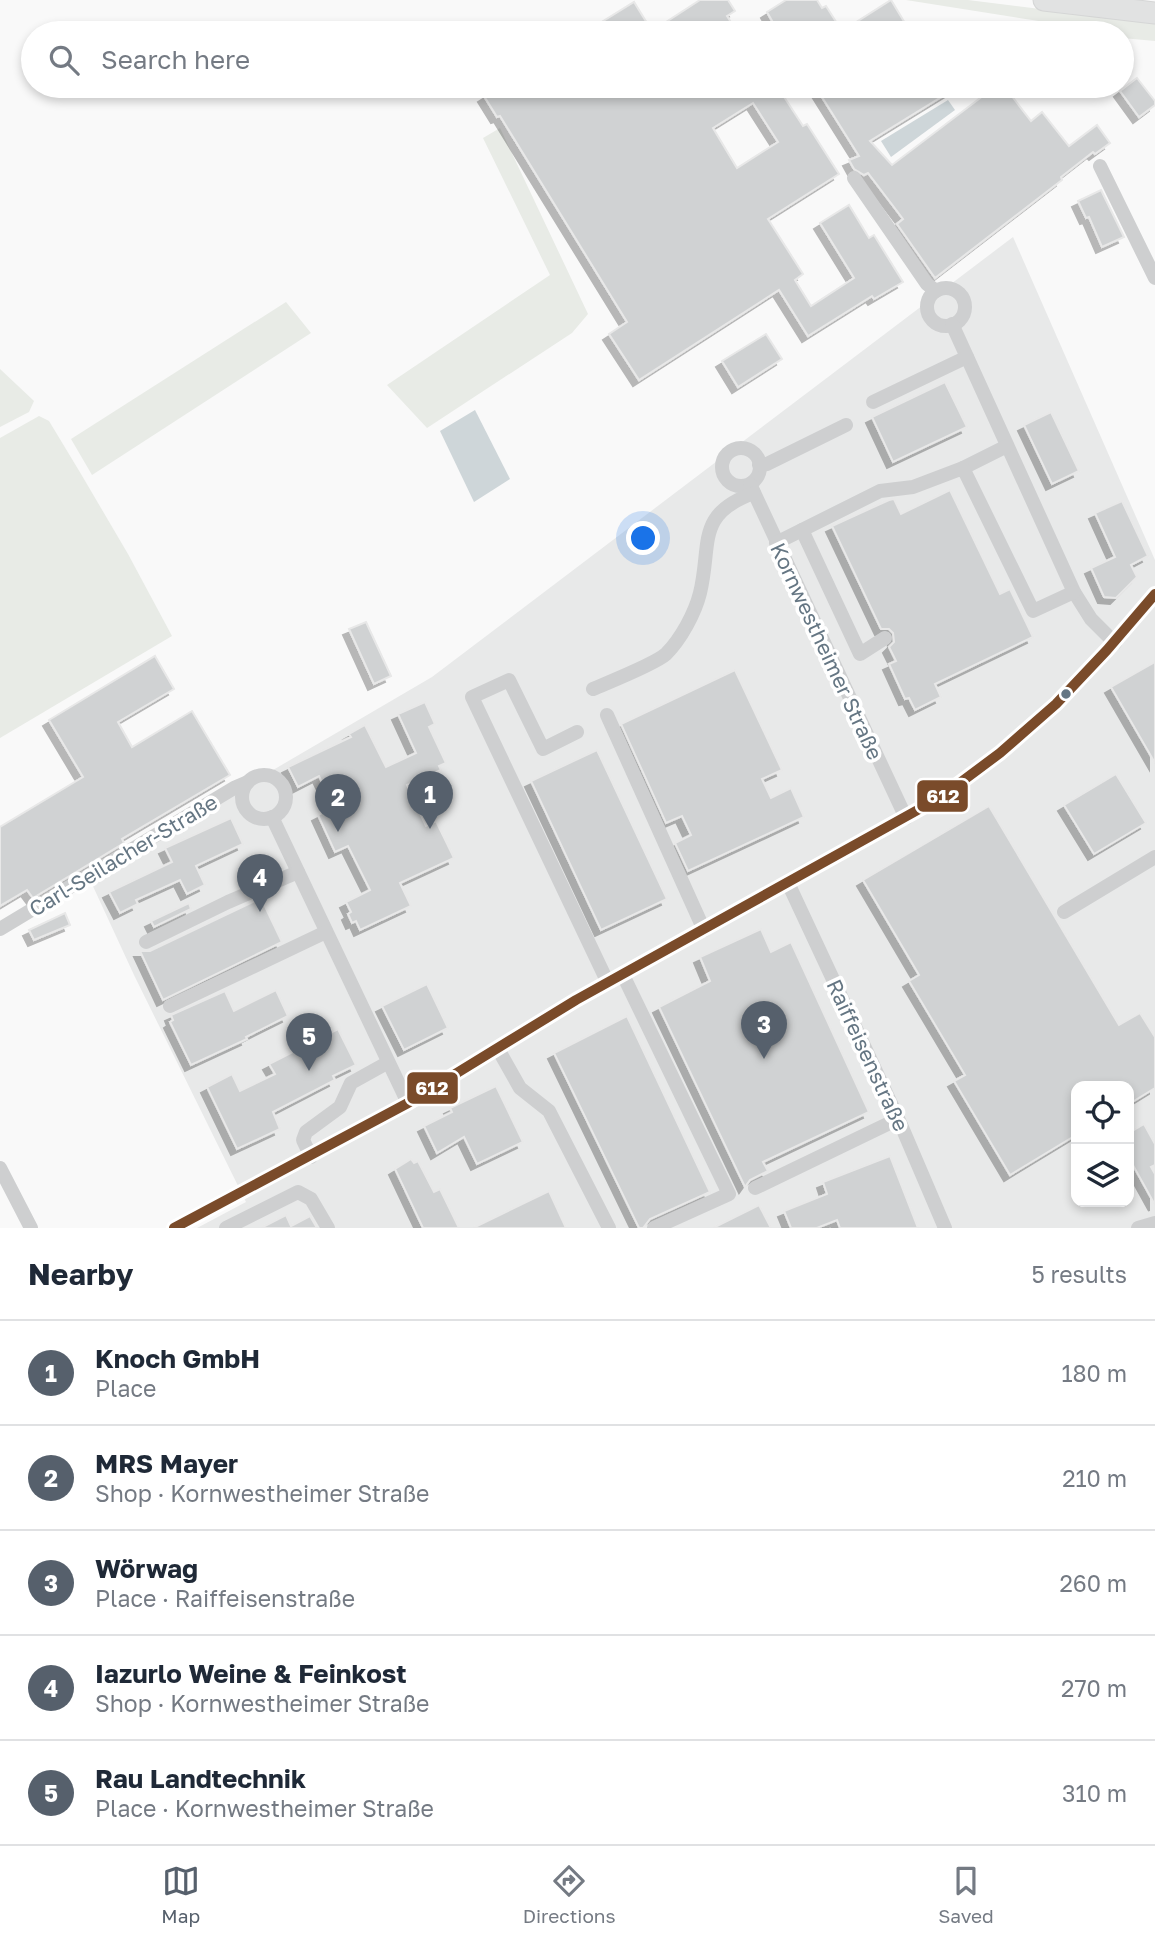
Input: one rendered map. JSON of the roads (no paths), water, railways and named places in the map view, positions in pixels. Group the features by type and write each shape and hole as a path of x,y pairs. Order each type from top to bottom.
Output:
{"highway":[{"path":"1044,0 1155,13"}],"street":[{"path":"1100,166 1155,278"},
{"path":"854,178 927,284 936,291"},
{"path":"948,288 963,298 965,304 962,317 952,324 940,324 931,317 929,301 936,291 948,288"},
{"path":"952,324 1074,592 1091,619 1115,643"},
{"path":"873,402 967,358"},
{"path":"759,465 767,464 846,425"},
{"path":"776,543 880,492 913,487 963,468 1007,446"},
{"path":"593,689 665,655 686,626 700,593 707,540 713,523 723,508 752,488 759,465 754,454 747,449 738,449 725,456 722,464 727,480 734,485 752,488"},
{"path":"963,468 1034,611 1074,592"},
{"name":"Kornwestheimer Straße","path":"752,488 906,818"},
{"path":"802,530 860,654 885,638"},
{"path":"174,1228 408,1103 576,1000 906,818 950,791 1048,711 1115,643 1155,594"},
{"path":"577,732 543,749 509,680 471,697 608,983"},
{"path":"607,715 704,930"},
{"path":"257,776 275,778 282,785 285,794 280,811 272,817 262,819 246,810 242,792 248,782 257,776"},
{"name":"Carl-Seilacher-Straße","path":"0,929 248,782"},
{"path":"272,817 408,1103"},
{"path":"1064,912 1155,857"},
{"path":"146,942 298,872"},
{"name":"Raiffeisenstraße","path":"788,883 898,1119 945,1228"},
{"path":"170,1006 326,932"},
{"path":"623,975 729,1194 654,1228"},
{"path":"498,1049 520,1088 549,1111 608,1228"},
{"path":"311,1157 303,1140 306,1132 340,1107 351,1083 387,1063"},
{"path":"755,1188 898,1119"},
{"path":"0,1168 31,1228"},
{"path":"226,1228 298,1192 311,1199 327,1228"},
{"path":"1138,1228 1155,1223"}],"place":[{"name":"Knoch GmbH","path":"430,829"},
{"name":"MRS Mayer","path":"338,832"},
{"name":"Iazurlo Weine & Feinkost","path":"260,912"},
{"name":"Wörwag","path":"764,1059"},
{"name":"Rau Landtechnik","path":"309,1071"}]}
